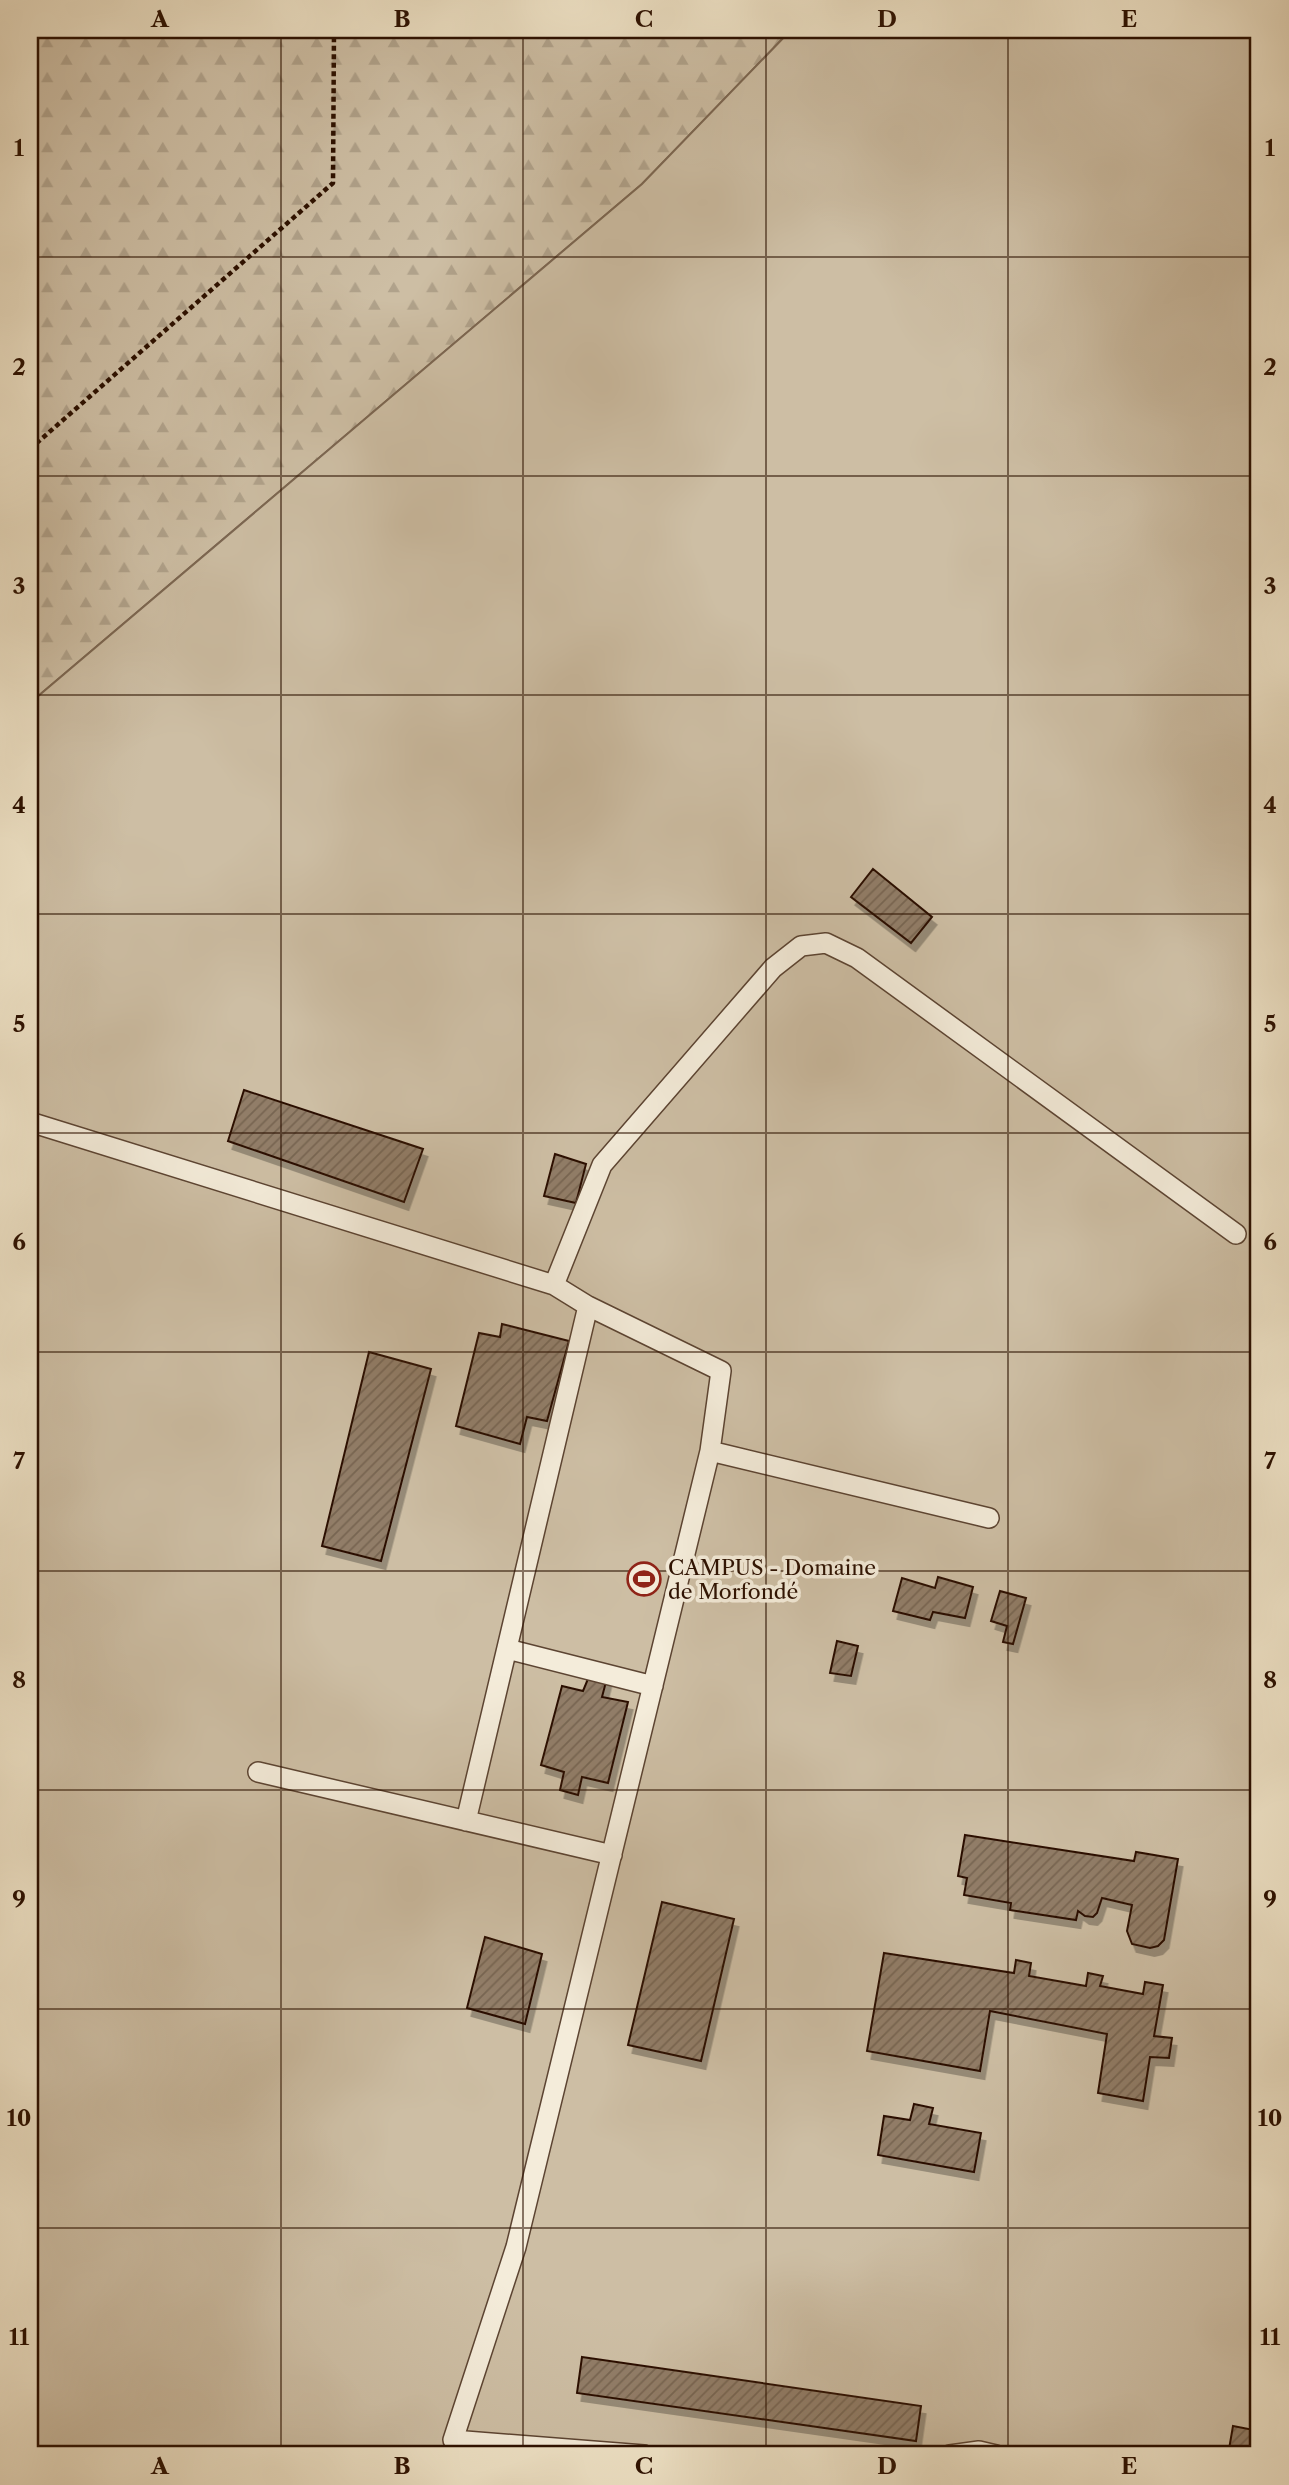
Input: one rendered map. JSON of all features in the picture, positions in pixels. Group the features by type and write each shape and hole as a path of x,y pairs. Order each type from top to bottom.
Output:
{"lane":[{"path":"554,1285 602,1165 773,968 801,946 826,943 857,958 1236,1234"},
{"path":"30,1122 554,1285 588,1306 721,1371 710,1451 516,2247 453,2440 644,2455"},
{"path":"466,1821 588,1306"},
{"path":"710,1451 989,1518"},
{"path":"507,1649 653,1686"},
{"path":"258,1772 612,1855"},
{"path":"950,2455 979,2451 996,2455"}],"path":[{"path":"30,449 333,183 334,30"}],"green space":[{"path":"30,30 791,30 642,184 30,703"},
{"name":"CAMPUS - Domaine de Morfondé","path":"791,30 1259,30 1259,2455 30,2455 30,703 642,184"}],"building":[{"path":"873,869 932,917 911,943 851,897"},
{"path":"244,1090 423,1149 404,1202 228,1141"},
{"path":"555,1154 586,1164 576,1203 544,1196"},
{"path":"502,1324 569,1341 547,1421 527,1417 520,1444 456,1426 479,1333 500,1337"},
{"path":"369,1352 431,1369 381,1561 322,1546"},
{"path":"938,1577 973,1587 965,1618 933,1612 930,1620 893,1611 902,1578 935,1588"},
{"path":"1000,1591 1026,1598 1013,1644 1003,1642 1007,1626 991,1621"},
{"path":"837,1641 858,1646 851,1676 830,1673"},
{"path":"590,1674 607,1678 602,1697 628,1702 608,1783 582,1777 578,1795 560,1790 564,1772 541,1765 562,1686 583,1691"},
{"path":"965,1835 1134,1861 1136,1852 1178,1859 1164,1940 1158,1946 1150,1948 1132,1944 1127,1931 1132,1905 1102,1898 1093,1917 1078,1911 1076,1920 1010,1910 1011,1903 964,1895 967,1878 958,1876"},
{"path":"662,1902 734,1919 701,2061 628,2045"},
{"path":"485,1937 542,1954 525,2024 467,2008"},
{"path":"884,1953 1014,1973 1016,1960 1031,1963 1029,1976 1086,1986 1088,1973 1103,1976 1100,1986 1143,1994 1145,1982 1163,1985 1154,2036 1172,2038 1169,2058 1150,2057 1143,2101 1098,2093 1107,2034 990,2011 980,2071 867,2051"},
{"path":"914,2104 933,2108 929,2124 981,2133 974,2172 878,2155 884,2116 910,2120"},
{"path":"582,2357 921,2406 916,2441 577,2393"},
{"path":"1233,2426 1259,2431 1259,2455 1228,2455"}],"place":[{"name":"CAMPUS - Domaine de Morfondé","path":"644,1579"}]}
